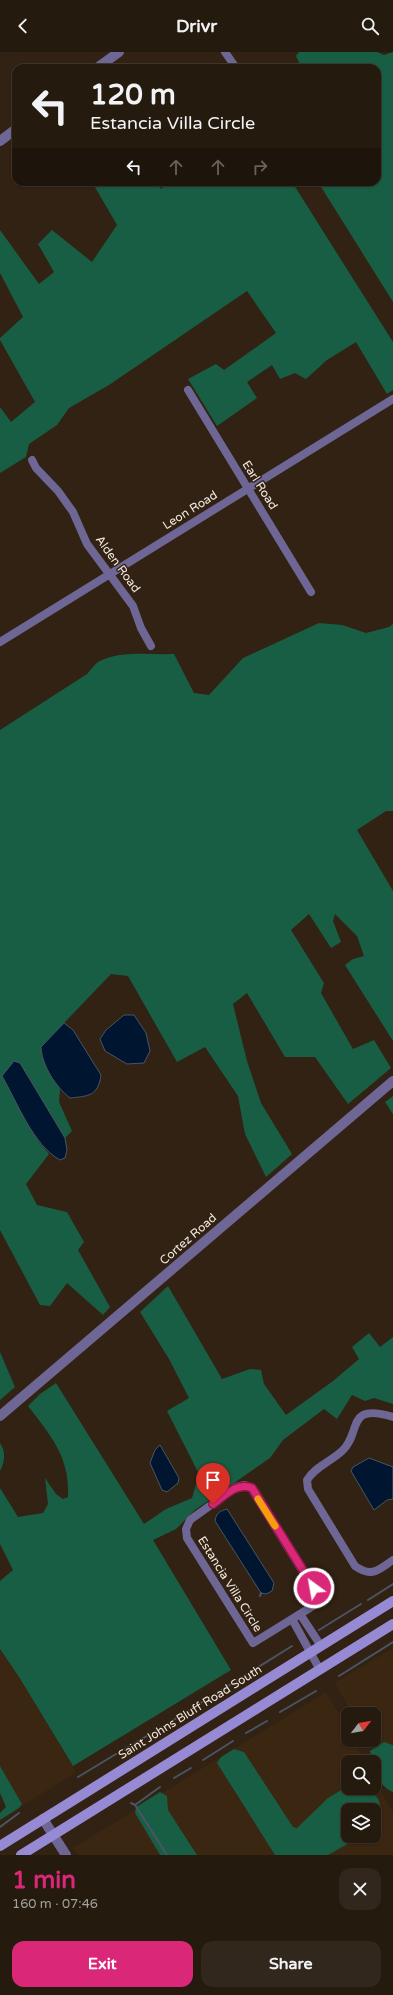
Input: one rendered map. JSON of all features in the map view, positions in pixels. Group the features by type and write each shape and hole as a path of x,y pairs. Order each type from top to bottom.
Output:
{"main road":[{"name":"Saint Johns Bluff Road South","path":"0,1846 393,1601"},
{"path":"21,1855 393,1624"}],"street":[{"path":"102,64 119,52"},
{"path":"225,52 233,64"},
{"path":"0,140 12,132"},
{"name":"Earl Road","path":"188,390 311,592"},
{"name":"Leon Road","path":"0,642 393,399"},
{"name":"Alden Road","path":"32,460 36,468 58,491 73,512 88,544 134,606 141,628 151,646"},
{"name":"Cortez Road","path":"0,1416 393,1081"},
{"path":"393,1418 380,1413 369,1413 359,1419 354,1425 346,1447 311,1473 307,1480 308,1490 355,1566 364,1573 373,1572 393,1560"},
{"name":"Estancia Villa Circle","path":"245,1485 252,1488 321,1601 300,1614 253,1643 187,1538 186,1529 190,1520 236,1487 245,1485"},
{"path":"300,1614 321,1646"},
{"path":"292,1619 320,1670"},
{"path":"43,1820 66,1855"}],"shaded area":[{"path":"393,1648 393,1743 376,1753 372,1747 381,1747 381,1707 349,1707 334,1683"},
{"path":"0,1649 19,1677 76,1772 19,1808 22,1804 0,1766"},
{"path":"326,1692 341,1717 341,1747 358,1747 360,1755 341,1755 341,1795 381,1795 381,1792 393,1812 393,1855 77,1855 73,1848"}],"green space":[{"path":"299,52 377,52 384,55 393,52 393,302 320,186 381,186 381,64 300,64 296,56"},
{"path":"94,186 159,186 161,189 164,186 295,186 393,342 393,390 387,394 356,342 327,360 306,379 295,373 280,379 272,365 247,382 257,398 217,426 188,379 216,364 224,370 276,333 247,291 109,385 69,408 57,425 29,444 26,457 0,473 0,407 11,422 35,402 0,340 0,338 23,317 0,273 0,230 39,284 54,272 38,244 52,230 92,262 117,225"},
{"path":"319,623 342,625 366,633 389,627 393,624 393,811 386,811 357,830 393,891 393,1041 345,965 353,959 364,956 357,936 335,914 333,921 341,942 331,948 309,914 291,930 324,983 321,993 353,1049 374,1040 391,1068 348,1104 315,1057 285,1057 247,993 233,1004 247,1061 261,1103 292,1154 266,1177 245,1134 238,1096 205,1047 177,1062 128,976 111,974 41,1047 42,1057 60,1090 59,1102 72,1131 65,1138 20,1063 38,1141 49,1154 26,1184 37,1205 67,1212 84,1242 78,1250 110,1307 103,1315 67,1283 50,1306 40,1305 0,1230 0,730 87,674 98,662 117,655 174,654 194,693 209,695 243,658"},
{"path":"393,1096 393,1114 385,1102"},
{"path":"168,1286 222,1379 250,1369 261,1370 264,1384 286,1415 333,1381 359,1359 352,1347 369,1333 380,1347 393,1337 393,1404 374,1398 365,1401 352,1395 337,1419 324,1409 283,1440 270,1458 195,1510 176,1529 153,1540 231,1670 73,1766 19,1677 0,1649 0,1581 13,1570 0,1544 0,1488 18,1517 43,1513 48,1504 45,1478 56,1494 63,1499 68,1497 66,1470 62,1459 51,1437 28,1406 40,1394 56,1383 144,1524 166,1509 192,1498 199,1474 167,1411 189,1398 169,1359 140,1312"},
{"path":"0,1352 15,1387 0,1400"},
{"path":"0,1443 4,1457 0,1471"},
{"path":"384,1742 393,1745 393,1792 387,1789 381,1782 381,1755 371,1755 370,1751 376,1747 381,1747 381,1744"},
{"path":"234,1749 244,1752 293,1827 297,1828 328,1798 341,1790 341,1795 375,1795 380,1803 341,1803 341,1843 349,1843 328,1855 275,1855 217,1763 221,1757"},
{"path":"0,1766 22,1804 19,1808 0,1820 0,1813 6,1807 0,1793"},
{"path":"160,1792 167,1796 168,1810 197,1855 160,1855 135,1813 136,1807"},
{"path":"381,1807 382,1815 381,1826"}],"water":[{"path":"124,1015 134,1015 146,1033 150,1051 144,1063 127,1064 105,1051 100,1039 106,1030"},
{"path":"64,1023 73,1030 101,1075 98,1087 92,1094 70,1098 55,1082 47,1069 41,1047"},
{"path":"14,1061 20,1063 65,1138 67,1150 65,1158 60,1160 50,1153 26,1122 2,1076"},
{"path":"160,1445 179,1478 178,1483 167,1492 162,1490 150,1463 155,1450"},
{"path":"369,1458 393,1467 393,1499 387,1500 374,1510 351,1471 353,1467"},
{"path":"227,1509 274,1583 272,1591 266,1594 261,1593 215,1521 216,1516 219,1513"}],"waterway":[{"path":"368,1600 393,1584"},
{"path":"319,1630 361,1604"},
{"path":"339,1676 393,1642"},
{"path":"159,1729 292,1646"},
{"path":"280,1712 316,1691"},
{"path":"246,1733 267,1721"},
{"path":"123,1750 152,1733"},
{"path":"203,1760 233,1741"},
{"path":"78,1777 116,1754"},
{"path":"174,1778 191,1768"},
{"path":"131,1803 135,1805 160,1787"},
{"path":"135,1805 167,1855"},
{"path":"0,1827 19,1813"}],"slow traffic":[{"path":"258,1499 275,1526"}],"route":[{"path":"213,1504 236,1487 245,1485 252,1488 314,1588"}]}
